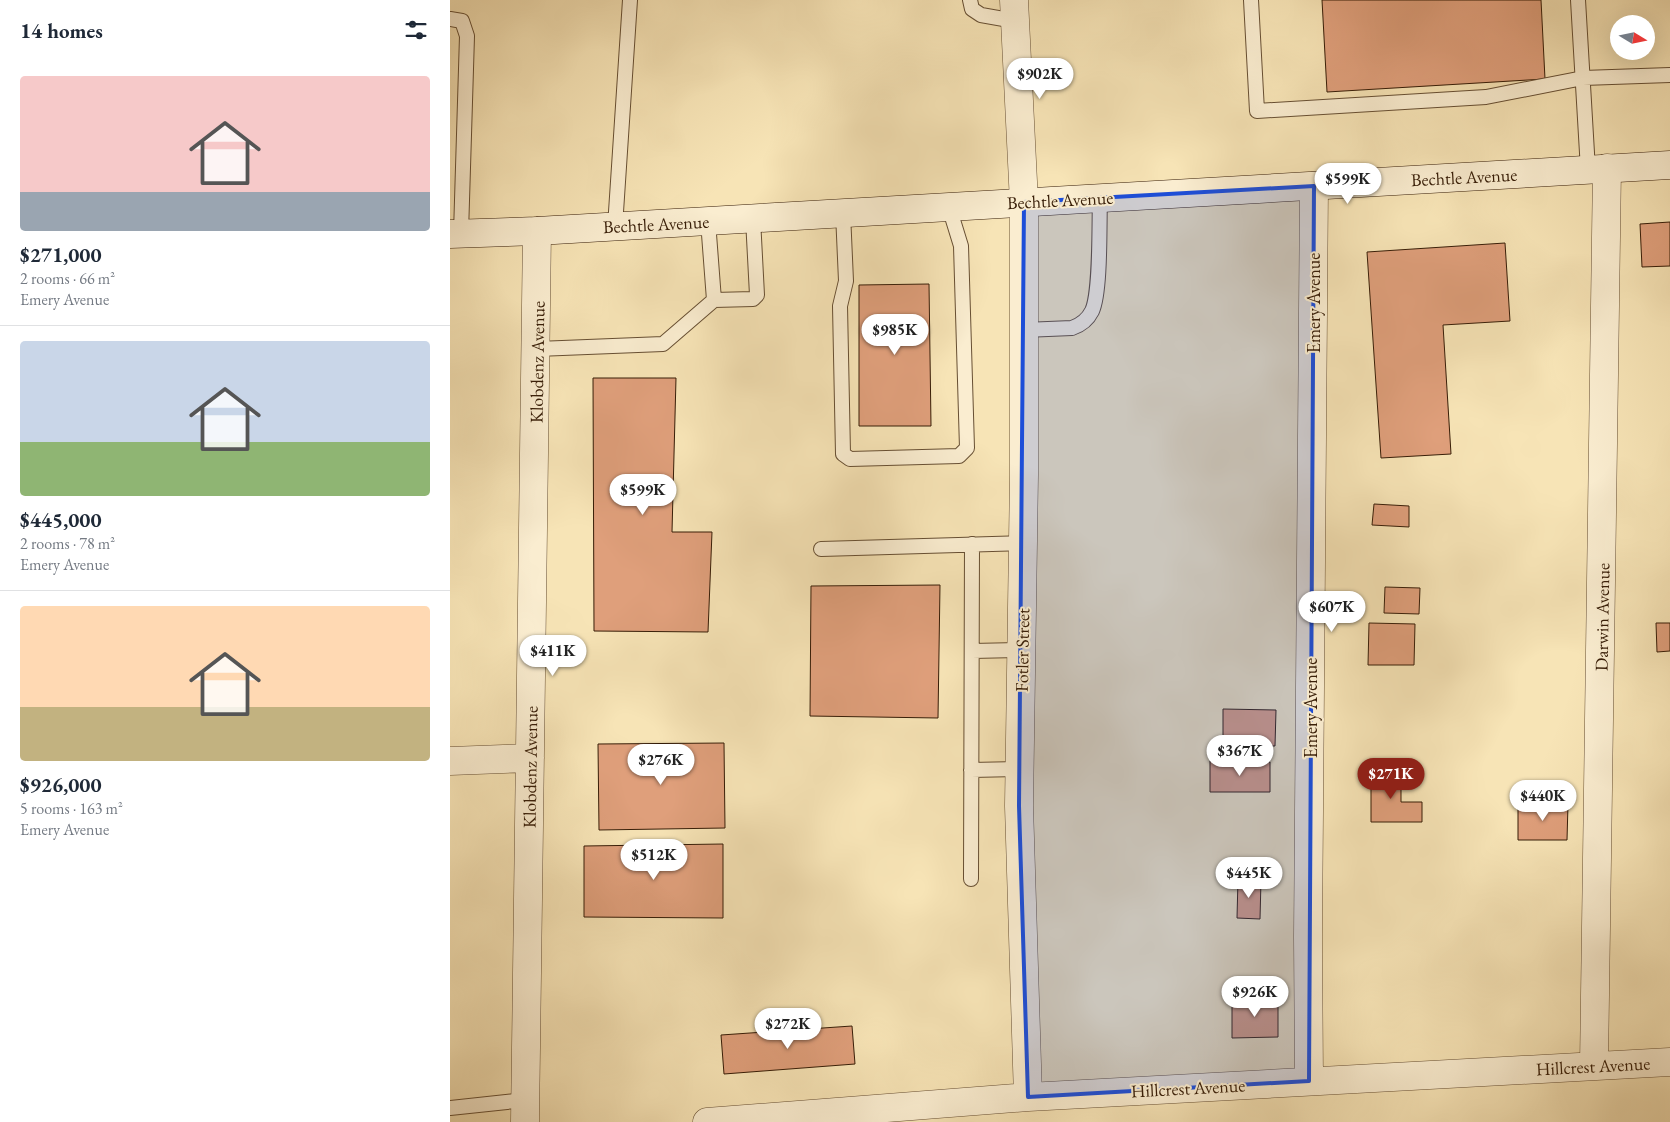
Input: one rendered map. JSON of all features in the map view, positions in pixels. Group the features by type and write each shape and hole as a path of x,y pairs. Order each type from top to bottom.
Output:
{"street":[{"name":"Fotler Street","path":"1014,11 1024,202 1020,769 1028,1097"},
{"name":"Bechtle Avenue","path":"455,233 537,232 1670,165"},
{"name":"Darwin Avenue","path":"1594,1065 1598,169"},
{"name":"Emery Avenue","path":"1309,1081 1308,937 1314,186"},
{"name":"Klobdenz Avenue","path":"525,1111 537,349 537,232"},
{"path":"450,761 530,758"},
{"name":"Hillcrest Avenue","path":"707,1122 1028,1097 1670,1062"}],"lane":[{"path":"614,227 630,0"},
{"path":"970,0 972,9 981,15 1014,11"},
{"path":"1251,0 1257,111 1486,97 1583,78 1670,75"},
{"path":"1578,0 1583,78 1598,169"},
{"path":"450,19 462,21 467,36 455,233"},
{"path":"1024,330 1080,326 1092,313 1096,297 1100,198"},
{"path":"843,213 846,281 840,306 843,454 850,458 959,456 967,448 961,246 949,207"},
{"path":"537,349 663,344 714,300 753,298 757,295 753,219"},
{"path":"708,221 714,300"},
{"path":"821,549 1023,543"},
{"path":"971,879 972,544"},
{"path":"972,651 1022,650"},
{"path":"971,770 1020,769"},
{"path":"450,1108 525,1111"}],"highlighted area":[{"path":"1314,186 1309,1081 1028,1097 1019,806 1024,202"}],"building":[{"path":"1322,0 1541,0 1545,79 1327,92"},
{"path":"1670,222 1670,266 1642,267 1640,224"},
{"path":"1505,243 1510,321 1443,325 1451,454 1381,458 1367,252"},
{"path":"929,284 931,426 859,426 859,285"},
{"path":"593,378 676,378 672,532 712,532 708,632 594,631"},
{"path":"1374,504 1409,506 1409,527 1372,525"},
{"path":"940,585 938,718 810,716 811,586"},
{"path":"1385,587 1420,588 1419,614 1384,613"},
{"path":"1369,623 1415,624 1414,665 1368,665"},
{"path":"1656,623 1670,623 1670,651 1657,652"},
{"path":"1223,709 1276,710 1275,746 1223,745"},
{"path":"724,743 725,828 599,830 598,744"},
{"path":"1210,761 1270,762 1270,792 1210,792"},
{"path":"1371,771 1401,772 1401,802 1422,802 1422,822 1371,822"},
{"path":"1568,804 1567,840 1518,840 1518,805"},
{"path":"723,844 723,918 584,917 584,846"},
{"path":"1238,879 1261,880 1260,919 1237,918"},
{"path":"1278,998 1278,1037 1232,1038 1232,999"},
{"path":"852,1026 855,1064 724,1074 721,1035"}]}
